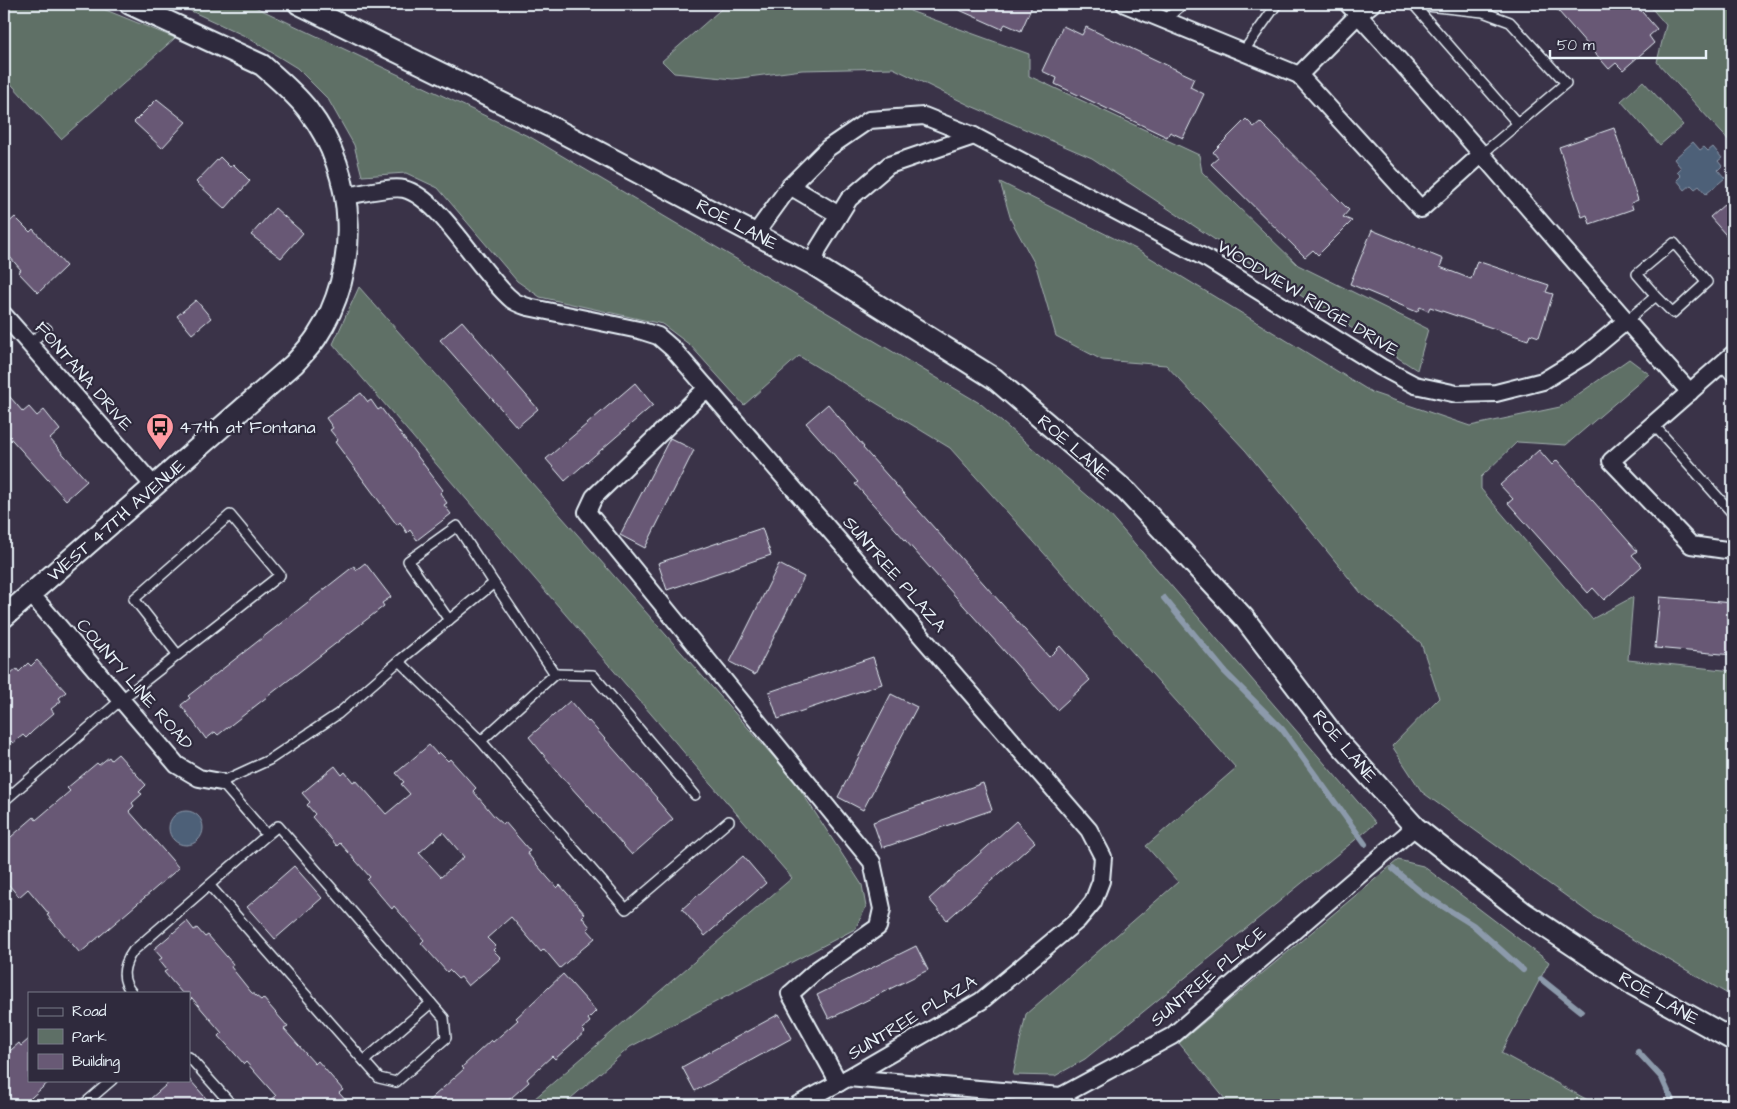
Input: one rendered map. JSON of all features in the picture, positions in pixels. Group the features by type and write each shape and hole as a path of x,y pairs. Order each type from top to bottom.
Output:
{"street":[{"name":"WEST 47TH AVENUE","path":"4,618 294,364 316,338 331,311 348,254 346,196 338,164 323,133 308,110 277,77 262,65 130,4"},
{"name":"ROE LANE","path":"299,4 555,129 756,233 814,265 995,379 1127,492 1244,618 1342,745 1415,827 1523,912 1622,978 1733,1040"},
{"path":"1125,4 1299,75 1421,209 1482,154"},
{"path":"1299,75 1353,9 1372,4"},
{"path":"1353,9 1482,154 1625,322 1690,392"},
{"name":"WOODVIEW RIDGE DRIVE","path":"756,233 790,186 828,148 869,120 924,116 974,136 1209,260 1381,367 1415,385 1457,394 1496,393 1543,381 1584,356 1625,322"},
{"path":"814,265 818,249 849,199 889,165 974,136"},
{"path":"790,186 839,215"},
{"name":"SUNTREE PLAZA","path":"346,196 381,190 403,189 410,192 424,200 439,214 492,280 512,300 528,308 639,330 658,336 673,348 1089,830 1103,857 1102,881 1093,902 1078,920 981,1001 844,1081"},
{"name":"FONTANA DRIVE","path":"4,315 154,486"},
{"path":"1727,359 1611,461 1690,546 1733,550"},
{"path":"707,388 594,497 587,512 872,862 882,909 878,927 818,969 790,994 844,1081 797,1105"},
{"name":"COUNTY LINE ROAD","path":"31,594 177,765 199,778 221,782"},
{"name":"SUNTREE PLACE","path":"844,1081 1018,1099 1061,1096 1172,1036 1415,827"}],"lane":[{"path":"1165,20 1182,4"},
{"path":"1243,52 1277,4"},
{"path":"1408,4 1483,12 1510,22 1566,83 1482,154"},
{"path":"1413,4 1518,124"},
{"path":"1674,243 1707,282 1673,313 1656,296 1638,274 1674,243"},
{"path":"1625,322 1656,296"},
{"path":"29,344 47,329"},
{"path":"1727,359 1733,378"},
{"path":"1653,424 1733,514"},
{"path":"4,801 122,699 280,575 230,515 134,599 178,655"},
{"path":"449,620 408,561 457,526 555,674"},
{"path":"267,836 221,782 269,760 338,714 494,583"},
{"path":"399,661 481,742 626,909 729,820"},
{"path":"481,742 555,674 593,675 695,795"},
{"path":"132,992 124,976 125,962 132,951 278,826 444,1018 446,1038 396,1082 379,1078 210,886"},
{"path":"364,1061 431,1004"},
{"path":"190,1058 232,1105"},
{"path":"83,1105 110,1082"}],"green space":[{"path":"4,4 91,4 175,38 61,139 4,76"},
{"path":"176,4 249,4 532,138 981,404 1110,515 1376,823 1085,1059 1055,1076 1013,1075 1026,1014 1178,882 1146,846 1236,768 950,448 799,356 744,405 690,345 662,324 540,297 517,281 438,188 406,173 362,176 354,145 328,99 297,68 245,36"},
{"path":"727,4 905,4 910,11 1029,54 1029,76 1199,155 1202,172 1298,265 1428,329 1417,370 1250,263 1092,158 971,106 893,68 802,70 733,79 674,73 662,61"},
{"path":"1648,4 1733,4 1733,145 1657,62 1666,25"},
{"path":"1643,81 1683,125 1660,145 1621,101"},
{"path":"1000,182 1136,249 1373,393 1470,426 1560,407 1629,359 1649,374 1566,445 1517,442 1481,477 1481,489 1592,619 1633,597 1628,660 1733,671 1733,997 1595,917 1422,792 1392,746 1439,698 1421,643 1361,593 1246,451 1166,365 1102,360 1056,336 1036,266 1011,220"},
{"path":"359,287 794,780 862,885 866,907 855,929 630,1047 563,1105 527,1105 792,878 333,344"},
{"path":"1398,860 1423,866 1549,962 1501,1053 1597,1105 1230,1105 1179,1043"}],"water":[{"path":"1693,142 1700,150 1704,147 1708,151 1713,147 1722,158 1718,161 1722,166 1718,170 1725,178 1706,194 1699,186 1695,189 1691,185 1685,190 1677,180 1681,176 1677,172 1681,168 1674,159"},
{"path":"186,811 198,816 203,828 198,840 186,845 174,840 169,828 174,816"}],"building":[{"path":"946,4 1033,4 1021,31 1005,24 1002,29"},
{"path":"1552,4 1635,4 1657,29 1649,36 1654,43 1623,70 1616,63 1609,69"},
{"path":"1063,26 1082,35 1086,27 1194,78 1190,87 1204,94 1183,138 1170,132 1167,137 1055,84 1057,78 1042,71"},
{"path":"157,99 186,122 162,148 134,122"},
{"path":"1246,119 1254,127 1260,122 1349,210 1343,217 1352,221 1318,255 1313,250 1305,257 1211,164 1218,158 1213,152"},
{"path":"1614,128 1638,200 1631,203 1633,209 1590,224 1587,215 1582,217 1559,147"},
{"path":"220,157 230,167 233,164 250,181 225,209 196,182"},
{"path":"1733,197 1733,243 1710,217"},
{"path":"275,208 303,233 281,258 251,235"},
{"path":"15,217 30,232 33,229 66,266 38,293 18,272 21,270 4,250 4,227"},
{"path":"1372,230 1443,259 1440,267 1471,279 1477,261 1549,285 1546,292 1553,294 1539,337 1530,334 1528,340 1430,307 1428,311 1420,307 1417,312 1350,284"},
{"path":"196,300 211,318 192,334 177,316"},
{"path":"462,321 538,409 517,427 440,340"},
{"path":"635,383 653,405 565,481 546,459"},
{"path":"4,390 23,412 29,407 37,416 44,410 60,430 50,439 87,481 66,500 4,431"},
{"path":"361,393 368,402 371,400 378,410 381,408 443,490 440,493 447,503 444,505 451,514 417,540 410,530 407,533 400,522 397,525 335,442 338,440 330,430 333,428 326,418"},
{"path":"828,404 863,448 1049,657 1060,646 1090,680 1057,710 855,484 858,482 806,423"},
{"path":"670,438 694,450 645,548 620,535"},
{"path":"1539,450 1552,465 1557,460 1637,551 1632,555 1642,566 1604,600 1593,588 1588,593 1508,503 1513,499 1500,485"},
{"path":"762,528 771,555 667,590 658,563"},
{"path":"365,563 391,597 382,603 384,606 218,735 215,732 206,739 181,705 190,698 188,696 354,566 356,570"},
{"path":"779,564 804,577 755,675 730,662"},
{"path":"1660,597 1733,603 1733,655 1655,648"},
{"path":"873,657 882,684 778,719 769,692"},
{"path":"37,660 66,692 59,698 61,701 51,709 54,713 26,738 23,735 13,743 11,741 4,748 4,680 17,669 19,672 28,663 31,666"},
{"path":"891,694 917,707 863,810 838,797"},
{"path":"570,701 657,798 673,819 632,855 561,776 529,737"},
{"path":"429,745 437,754 439,752 448,761 450,759 476,788 473,791 494,816 503,824 505,822 530,851 527,853 548,878 557,888 560,885 585,914 582,917 590,927 587,929 595,938 560,968 544,949 541,952 511,917 487,938 496,947 493,950 501,958 468,986 461,977 458,979 449,970 447,972 421,943 424,940 394,906 392,909 367,880 370,877 340,843 337,846 312,817 315,814 307,805 310,802 302,793 335,766 342,775 345,772 353,782 356,780 386,814 410,794 401,784 404,782 396,773","holes":["443,832 464,857 441,877 419,853"]},
{"path":"118,754 146,785 139,792 142,794 132,803 134,806 129,811 179,868 80,953 47,915 49,914 28,889 19,897 4,879 4,843 34,817 36,820 70,791 67,788 97,763 99,765 109,757 111,760"},
{"path":"983,783 992,810 882,848 873,822"},
{"path":"1016,821 1035,842 947,920 929,899"},
{"path":"743,856 766,883 705,936 682,909"},
{"path":"294,866 322,898 275,939 247,907"},
{"path":"187,921 194,930 197,928 205,937 208,935 233,964 231,967 251,992 261,1000 263,998 288,1027 284,1029 315,1064 318,1061 343,1090 339,1093 350,1105 265,1105 276,1096 246,1062 244,1064 219,1036 222,1033 192,998 190,1000 190,992 181,992 164,972 167,970 159,960 162,958 154,949"},
{"path":"916,946 928,970 829,1019 817,995"},
{"path":"563,974 596,1011 588,1019 590,1022 582,1029 585,1032 555,1059 552,1056 527,1079 529,1082 503,1105 424,1105 464,1069 462,1067 491,1040 493,1042 518,1020 516,1018"},
{"path":"779,1014 792,1038 695,1091 682,1067"},
{"path":"28,1040 28,1082 49,1082 23,1105 4,1105 4,1056 19,1043 21,1046"},
{"path":"190,1080 212,1105 143,1105 170,1082 190,1082"}],"waterway":[{"path":"1164,598 1225,672 1282,729 1365,844"},
{"path":"1393,869 1423,894 1473,925 1523,970"},
{"path":"1541,979 1581,1011"},
{"path":"1638,1052 1662,1078 1674,1105"}],"place":[{"name":"47th at Fontana","path":"160,451"}]}
